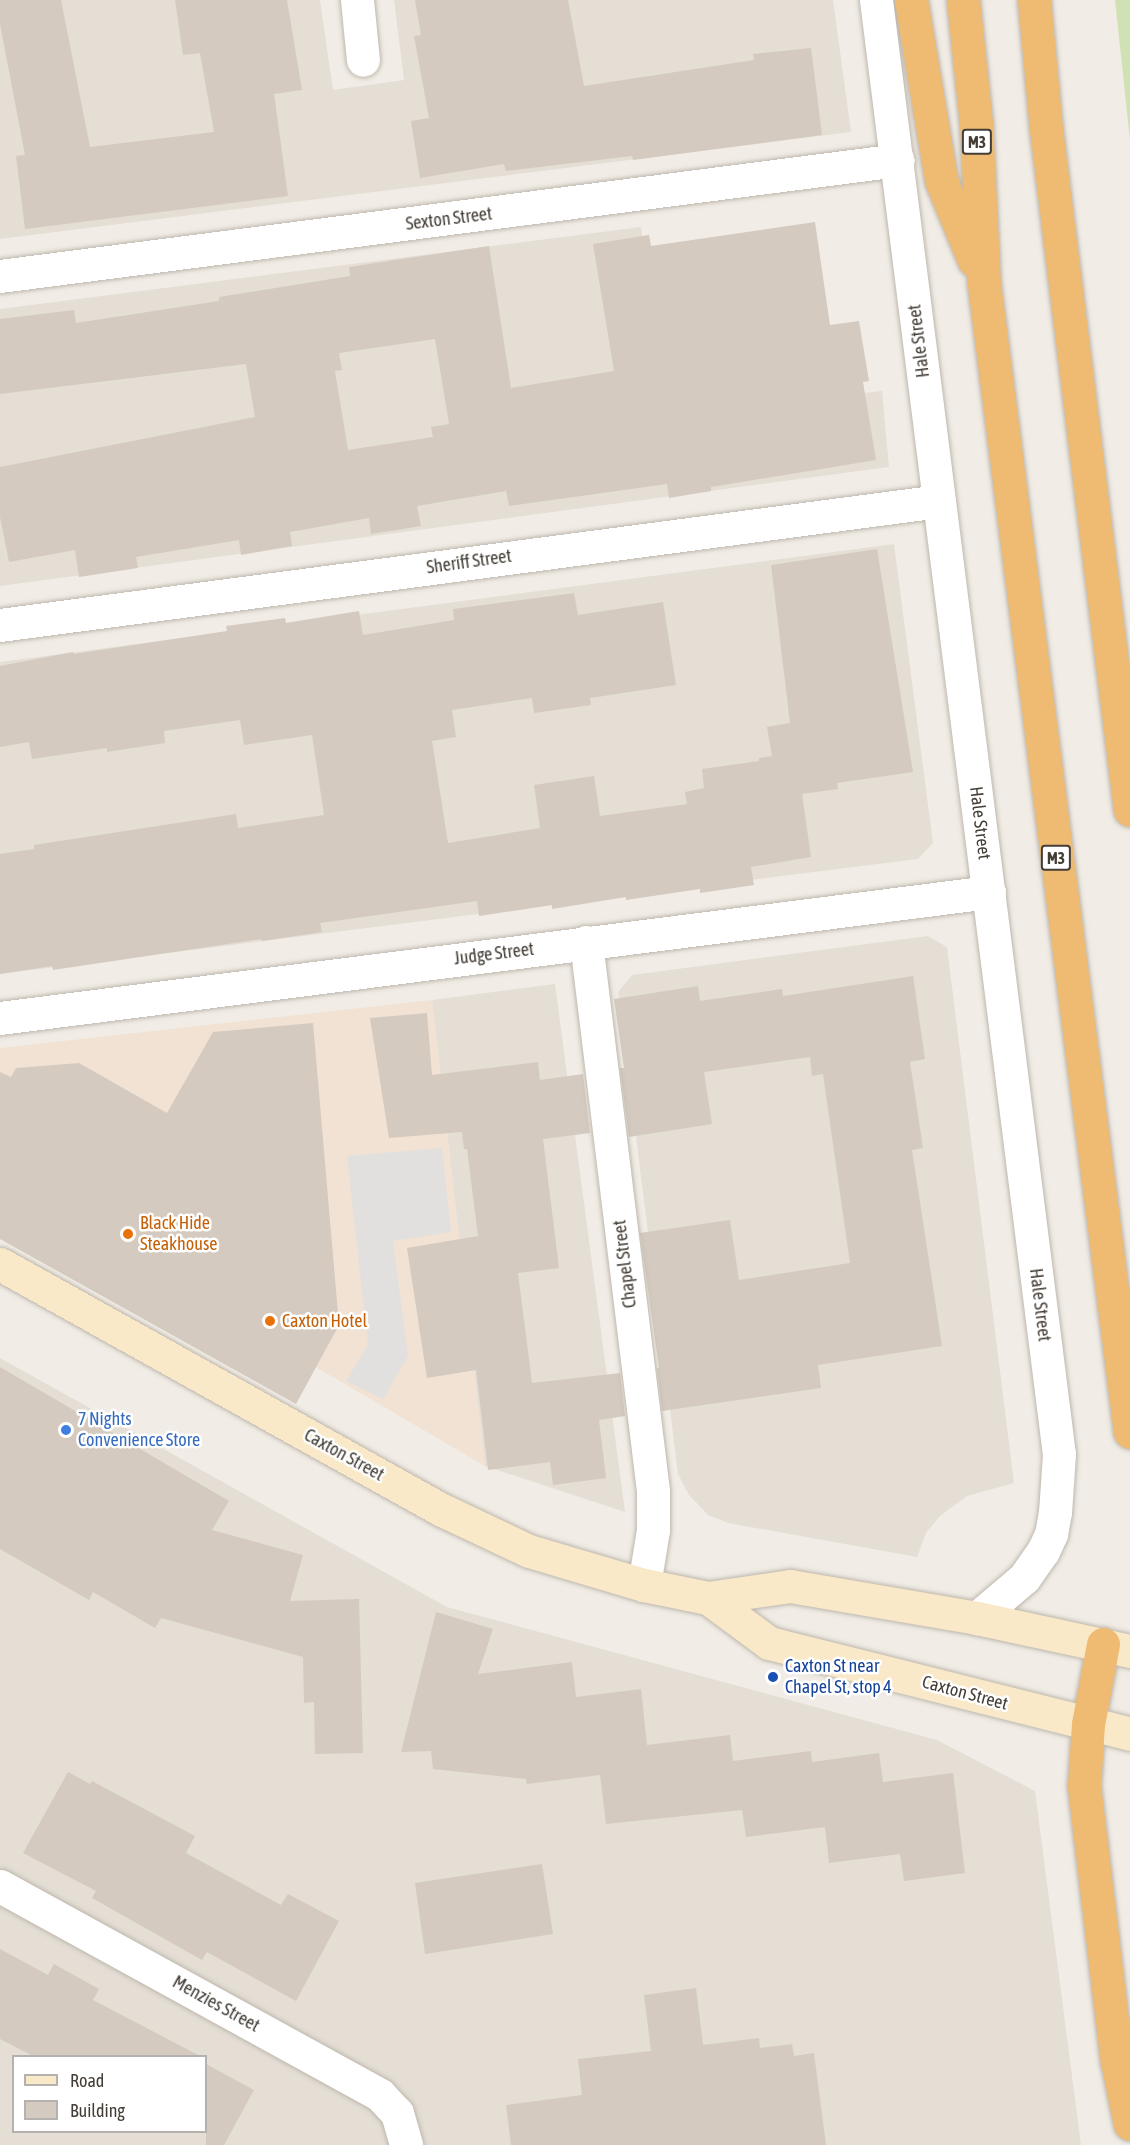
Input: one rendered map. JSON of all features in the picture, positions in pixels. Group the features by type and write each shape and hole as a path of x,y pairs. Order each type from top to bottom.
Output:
{"highway":[{"path":"911,0 941,180 984,284"},
{"name":"M3","path":"963,0 976,123 984,284 1130,1432"},
{"path":"1034,0 1046,129 1130,810"},
{"path":"1117,1648 1110,1730 1084,1786 1117,2061 1130,2124"}],"main road":[{"name":"Caxton Street","path":"0,1264 487,1533 529,1551 645,1585 708,1598 790,1586 977,1618 1117,1648"},
{"name":"Caxton Street","path":"708,1598 769,1643 1110,1730"}],"street":[{"path":"357,0 363,60"},
{"name":"Hale Street","path":"876,0 898,160 1059,1454 1059,1473 1051,1534 1043,1551 1024,1578 977,1618"},
{"name":"Sexton Street","path":"0,276 898,160"},
{"name":"Sheriff Street","path":"0,625 939,501"},
{"name":"Judge Street","path":"0,1018 989,892"},
{"name":"Chapel Street","path":"586,942 653,1491 653,1530 645,1585"},
{"name":"Menzies Street","path":"0,1886 380,2095 397,2113 406,2145"}],"shaded area":[{"path":"0,0 320,0 333,90 404,80 394,0 833,0 851,132 0,239"},
{"path":"641,227 656,346 714,409 882,391 889,467 0,586 0,309"},
{"path":"894,544 933,843 918,859 0,974 0,662"},
{"path":"928,936 947,947 1014,1483 967,1496 940,1516 926,1533 917,1557 728,1523 708,1515 689,1495 678,1474 618,992 632,975"},
{"path":"555,984 625,1512 485,1466 432,1000"},
{"path":"432,1000 485,1466 326,1373 0,1196 0,1048"},
{"path":"442,1148 451,1232 393,1241 408,1356 383,1399 346,1381 368,1345 347,1156"},
{"path":"0,1358 447,1607 937,1740 1035,1791 1081,2145 0,2145"}],"green space":[{"path":"1115,0 1130,0 1130,140"}],"building":[{"path":"0,0 61,0 90,147 214,132 200,53 183,55 175,0 287,0 302,90 274,94 288,196 25,229 16,156 25,155 0,24"},
{"path":"415,0 568,0 584,86 754,60 753,54 811,48 822,135 633,160 632,156 506,171 504,164 420,178 411,121 429,118 414,36 421,35"},
{"path":"815,222 830,325 859,321 869,381 863,382 876,460 711,487 711,491 669,498 667,484 509,506 506,491 417,506 421,526 371,534 369,518 290,532 292,546 241,555 239,540 136,557 138,568 79,577 75,550 9,562 0,517 0,467 255,417 246,364 0,394 0,319 74,310 76,323 219,301 219,297 350,276 349,267 489,246 511,388 614,371 593,244 649,235 651,246","holes":["435,339 449,424 431,427 433,437 348,450 335,371 342,370 339,353"]},
{"path":"877,549 913,772 837,783 838,789 802,794 811,857 751,867 754,885 700,893 700,889 626,900 626,897 552,909 552,905 479,916 477,901 320,923 322,932 53,970 52,966 0,974 0,854 34,849 34,845 236,814 238,828 324,815 312,735 244,745 240,720 164,731 165,743 107,752 107,748 32,759 29,742 0,747 0,666 73,652 74,654 227,631 226,626 285,618 286,623 359,611 363,635 454,620 453,609 574,593 578,615 663,602 676,685 590,698 591,705 534,713 532,698 452,710 456,737 432,741 448,843 540,828 534,785 594,776 600,816 687,804 685,792 704,788 702,769 759,761 759,758 772,756 767,727 790,723 771,565"},
{"path":"913,976 925,1059 910,1062 923,1148 912,1150 942,1346 818,1365 821,1388 662,1411 657,1368 659,1368 640,1233 730,1220 739,1280 850,1263 823,1074 812,1076 810,1057 704,1072 712,1124 629,1137 620,1068 624,1068 614,999 698,986 700,1001 782,989 783,996"},
{"path":"427,1013 432,1075 538,1062 540,1080 583,1074 590,1133 543,1139 559,1268 518,1273 532,1383 620,1373 625,1416 599,1420 606,1478 553,1485 550,1462 488,1470 476,1370 427,1378 407,1248 478,1236 467,1149 464,1149 462,1132 389,1138 370,1018"},
{"path":"313,1023 339,1325 296,1404 0,1239 0,1072 11,1077 16,1068 79,1063 167,1113 213,1032"},
{"path":"0,1367 229,1501 212,1530 303,1555 290,1601 359,1599 363,1753 315,1754 314,1702 304,1703 303,1657 161,1618 155,1628 93,1592 89,1600 0,1549"},
{"path":"436,1612 493,1629 478,1674 572,1662 576,1697 641,1689 647,1745 730,1735 733,1761 811,1751 812,1762 879,1753 883,1782 953,1773 965,1873 904,1881 900,1854 829,1863 825,1827 746,1837 742,1810 606,1824 600,1775 527,1784 526,1779 433,1769 431,1751 401,1752"},
{"path":"68,1772 90,1784 92,1781 195,1836 186,1853 281,1905 288,1894 339,1921 296,2001 207,1952 202,1960 92,1898 96,1891 23,1853"},
{"path":"542,1864 553,1934 425,1954 415,1883"},
{"path":"0,1949 48,1975 54,1964 99,1989 93,2000 198,2055 31,2055 0,2039"},
{"path":"696,1988 703,2045 759,2038 760,2048 792,2044 794,2056 814,2053 826,2145 511,2145 506,2105 582,2095 578,2059 651,2051 644,1995"},
{"path":"207,2065 254,2090 224,2145 206,2145"}],"place":[{"name":"Black Hide Steakhouse","path":"128,1234"},
{"name":"Caxton Hotel","path":"270,1321"},
{"name":"7 Nights Convenience Store","path":"66,1430"},
{"name":"Caxton St near Chapel St, stop 4","path":"773,1677"}]}
